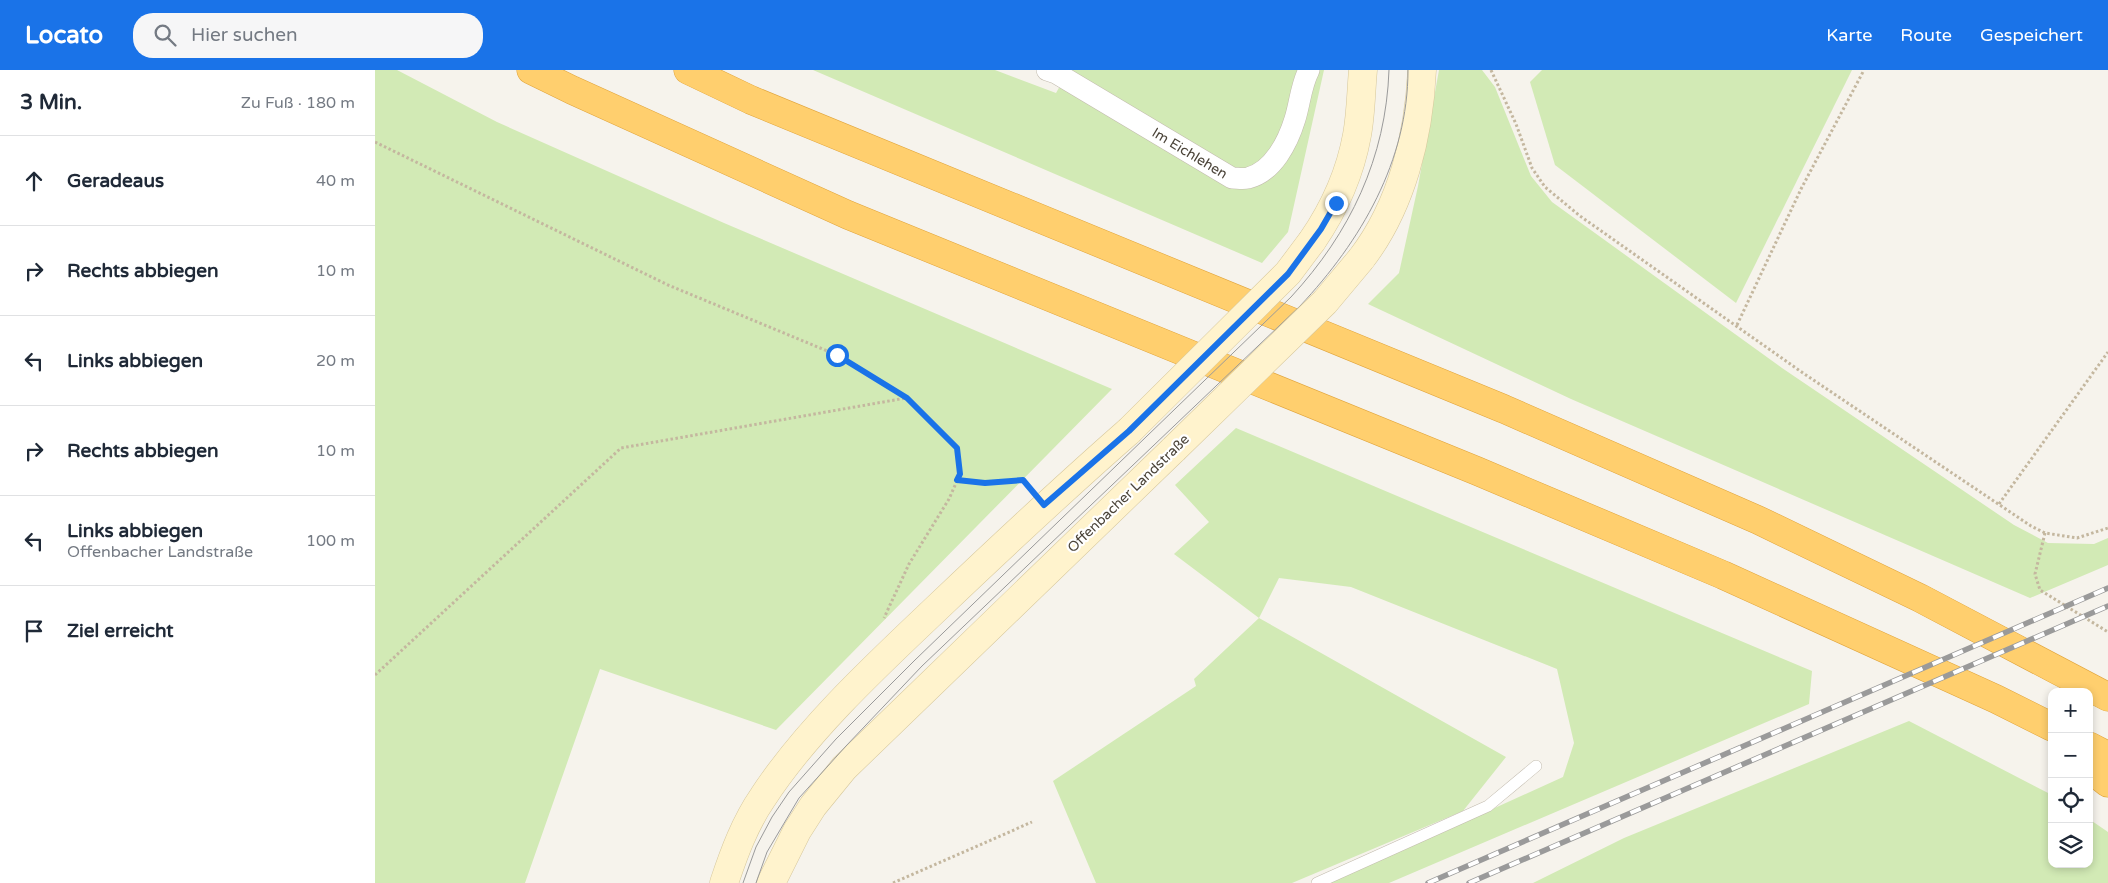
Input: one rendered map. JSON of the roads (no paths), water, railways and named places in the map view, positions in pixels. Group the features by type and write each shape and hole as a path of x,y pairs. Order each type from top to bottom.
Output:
{"highway":[{"path":"531,70 848,215 1477,471 1723,575 2015,708 2048,725"},
{"path":"687,70 751,100 1504,409 1758,520 1920,598 2108,697"},
{"path":"2041,661 2108,684"},
{"path":"2015,708 2048,735"},
{"path":"2093,748 2108,756"},
{"path":"2093,771 2108,783"}],"main road":[{"path":"724,883 733,855 762,798 782,770 844,699 899,643 1044,505 1129,431 1288,274 1313,241 1336,203 1357,135 1363,70"},
{"name":"Offenbacher Landstraße","path":"771,883 797,831 813,806 844,768 1325,302 1361,259 1370,247 1382,224 1404,175 1417,125 1422,70"}],"street":[{"name":"Im Eichlehen","path":"1047,70 1056,73 1232,178 1246,179 1269,165 1287,141 1309,70"}],"lane":[{"path":"1317,883 1488,806 1536,766"}],"tram line":[{"path":"743,883 756,847 772,817 789,792 836,739 915,660 1291,297 1312,272 1331,247 1361,193 1381,134 1389,70"},
{"path":"756,883 767,852 799,798 846,746 922,666 1300,306 1343,255 1377,198 1390,168 1400,136 1406,104 1408,70"}],"railway":[{"path":"1428,883 2108,588"},
{"path":"1469,883 2108,606"}]}
